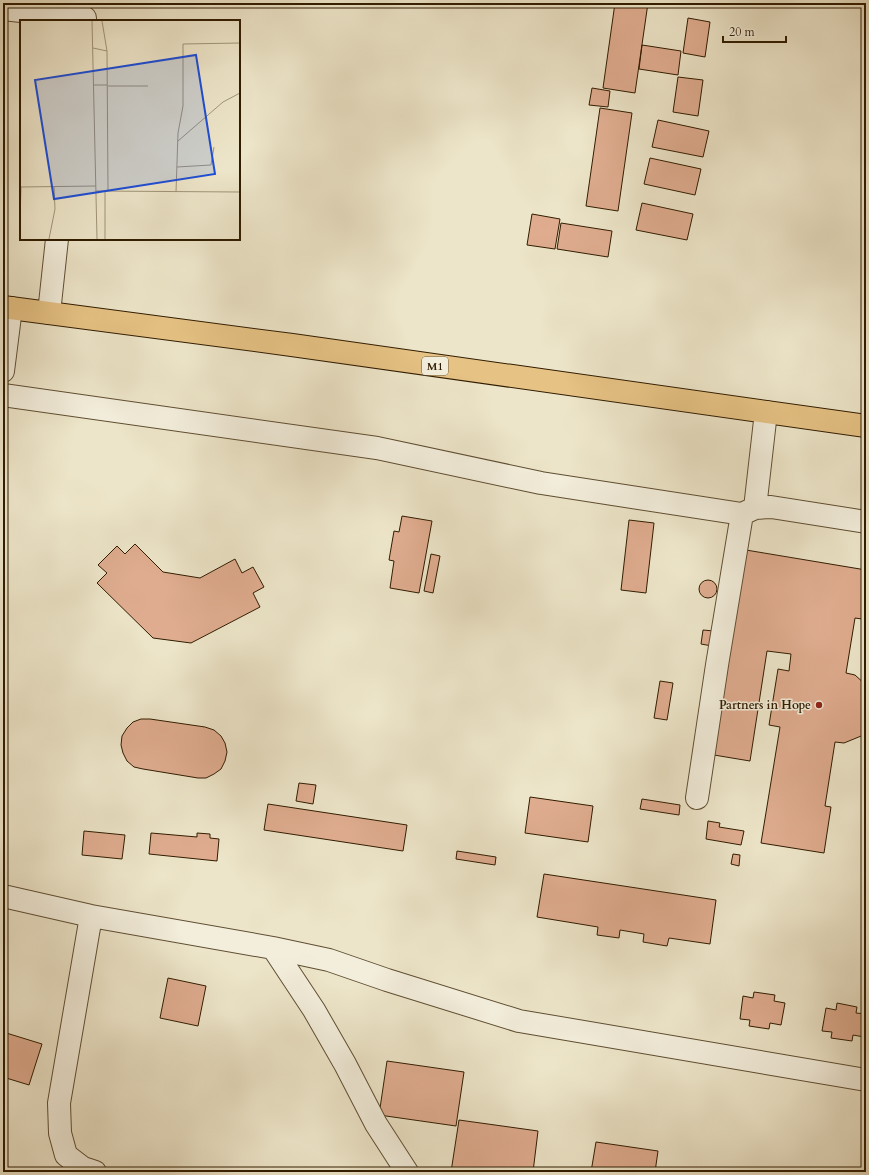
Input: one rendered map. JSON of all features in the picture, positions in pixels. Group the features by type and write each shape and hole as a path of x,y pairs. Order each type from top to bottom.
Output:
{"highway":[{"name":"M1","path":"7,308 292,345 866,426"}],"street":[{"path":"3,9 85,14"},
{"path":"49,313 57,240"},
{"path":"3,371 7,308"},
{"path":"3,395 377,448 541,483 749,511 771,507 866,522"},
{"path":"697,798 717,665 749,511 766,412"},
{"path":"3,896 91,916 272,948 329,960 387,980 519,1021 866,1080"},
{"path":"91,916 59,1103 60,1133 66,1155 83,1168 95,1172"},
{"path":"272,948 314,1010 345,1064 376,1124 407,1172"}],"building":[{"path":"615,3 648,3 635,93 603,88"},
{"path":"688,18 710,22 705,57 683,53"},
{"path":"642,45 681,51 678,75 639,69"},
{"path":"678,77 703,80 698,116 673,112"},
{"path":"592,88 610,91 608,107 589,105"},
{"path":"600,108 632,113 618,211 586,206"},
{"path":"658,120 709,131 703,157 652,147"},
{"path":"650,158 701,169 695,195 644,184"},
{"path":"642,203 693,214 687,240 636,230"},
{"path":"532,214 560,219 555,249 527,245"},
{"path":"561,223 612,231 608,257 557,249"},
{"path":"402,516 432,521 419,593 390,588 394,561 389,560 394,531 399,532"},
{"path":"629,520 654,523 646,593 621,590"},
{"path":"135,544 163,572 200,578 235,559 242,573 253,567 264,587 253,593 260,607 191,643 153,638 97,583 107,573 98,565 117,546 125,554"},
{"name":"Partners in Hope","path":"746,550 866,570 866,591 862,619 855,618 846,673 855,675 866,685 866,734 844,743 835,742 825,806 831,807 824,853 761,843 780,727 769,725 778,669 789,671 791,654 767,651 750,761 714,755"},
{"path":"431,554 440,556 433,593 424,591"},
{"path":"708,580 714,583 717,589 714,595 708,598 702,595 699,589 702,583"},
{"path":"703,630 714,631 712,646 701,644"},
{"path":"660,681 673,683 667,720 654,718"},
{"path":"141,719 205,727 214,730 221,736 225,743 227,752 221,769 206,778 198,778 134,767 127,761 123,753 121,745 122,736 133,722"},
{"path":"299,783 316,785 313,804 296,801"},
{"path":"530,797 593,806 588,842 525,833"},
{"path":"642,799 680,805 679,815 640,809"},
{"path":"268,804 407,825 403,851 264,830"},
{"path":"708,821 720,823 719,827 744,831 741,845 706,839"},
{"path":"84,831 125,835 122,859 82,855"},
{"path":"151,833 197,837 197,833 210,834 210,838 219,839 217,861 149,854"},
{"path":"457,851 496,857 495,865 456,859"},
{"path":"733,854 740,855 739,866 731,864"},
{"path":"544,874 716,900 710,944 669,938 667,946 643,942 644,934 620,930 619,938 597,935 598,927 537,917"},
{"path":"168,978 206,986 198,1026 160,1018"},
{"path":"754,992 775,995 774,1001 785,1003 781,1025 770,1023 769,1029 749,1026 750,1020 740,1019 743,996 753,998"},
{"path":"837,1003 857,1007 856,1013 866,1014 864,1037 853,1035 852,1041 831,1038 832,1032 822,1031 826,1008 836,1010"},
{"path":"3,1032 42,1044 29,1085 3,1077"},
{"path":"387,1061 464,1072 456,1126 379,1115"},
{"path":"459,1120 538,1131 533,1172 451,1172"},
{"path":"596,1142 658,1151 655,1172 591,1172"}],"place":[{"name":"Partners in Hope","path":"819,705"}]}
